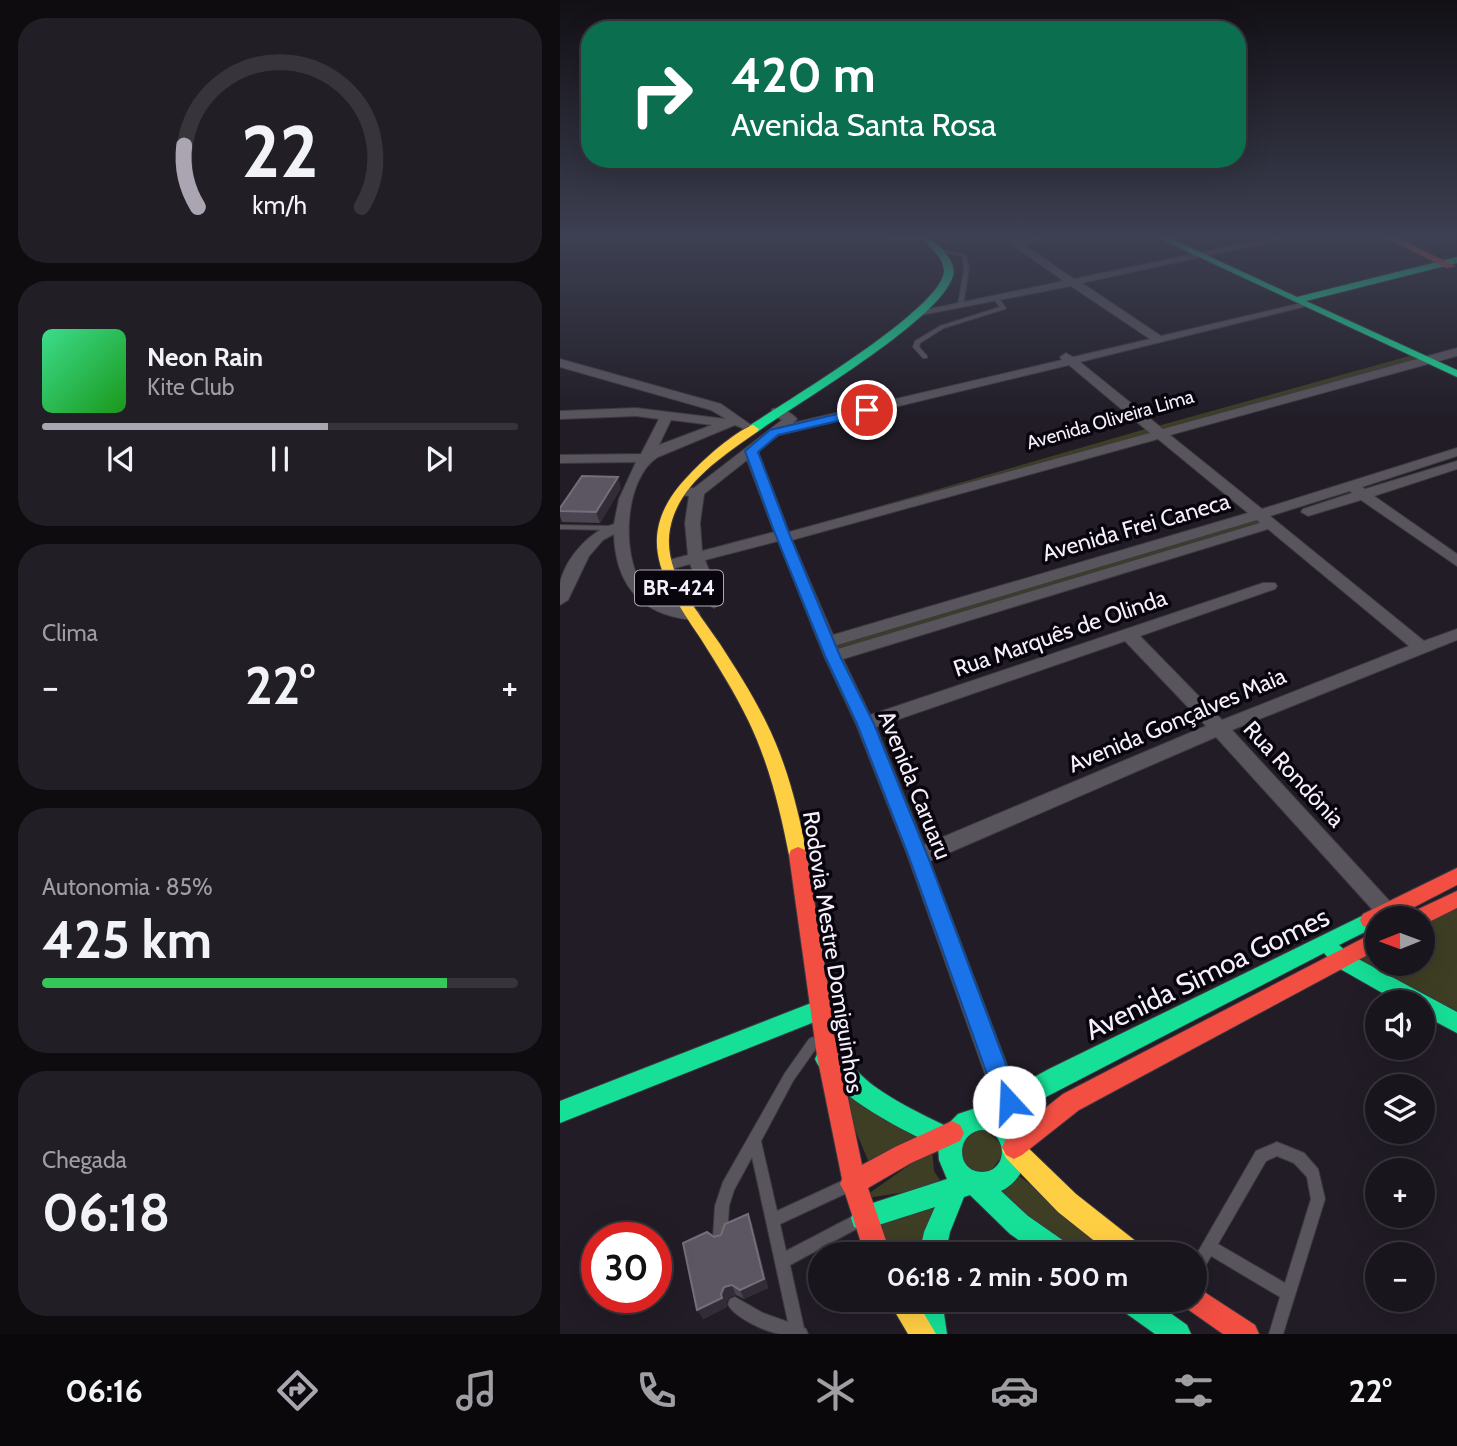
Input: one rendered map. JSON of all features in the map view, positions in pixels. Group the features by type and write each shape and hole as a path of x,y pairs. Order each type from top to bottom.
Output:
{"main road":[{"name":"Rodovia Mestre Domiguinhos","path":"873,1242 852,1184 826,1059 805,889 788,807 768,746 743,695 692,615 668,565 662,543 663,528 669,510 679,493 743,426 784,416 935,298"},
{"path":"1293,298 1457,374"},
{"path":"1301,302 1316,298"},
{"name":"Avenida Simoa Gomes","path":"1406,906 1457,876"},
{"path":"1435,910 1457,898"},
{"name":"Avenida Simoa Gomes","path":"982,1118 1009,1102 1365,927"},
{"path":"1326,944 1342,960 1397,990"},
{"name":"Avenida Simoa Gomes","path":"1014,1148 1071,1101 1365,947"},
{"path":"560,1112 819,1010"},
{"path":"1435,1011 1457,1023"},
{"path":"826,1059 854,1088 887,1112 949,1134"},
{"path":"852,1184 949,1134 967,1121 982,1118 1003,1126 1012,1139 1013,1160 1002,1176 994,1181 956,1187 863,1218"},
{"path":"949,1134 951,1162 959,1175 974,1183 1019,1225 1043,1242"},
{"path":"1014,1148 1067,1203 1116,1242"},
{"path":"935,1242 956,1187"},
{"path":"1207,1307 1246,1334"},
{"path":"909,1312 923,1334"},
{"path":"931,1312 934,1334"},
{"path":"1146,1312 1178,1334"}],"street":[{"path":"915,315 989,298"},
{"path":"1096,298 1155,338"},
{"path":"774,432 1301,302"},
{"name":"Avenida Oliveira Lima","path":"1420,357 1457,341"},
{"name":"Avenida Oliveira Lima","path":"668,565 1420,357 1457,352"},
{"path":"679,493 697,492 774,432 784,416 1069,359"},
{"path":"1069,359 1421,648"},
{"path":"560,363 716,407 743,426"},
{"path":"560,415 596,411 668,414 743,426"},
{"path":"668,414 631,482 616,528 627,572 639,591 666,611 692,615"},
{"path":"560,459 646,458 743,426"},
{"name":"Avenida Caruaru","path":"751,451 780,535 865,724 918,857 1009,1102"},
{"name":"Avenida Frei Caneca","path":"1358,490 1457,452"},
{"name":"Avenida Frei Caneca","path":"830,649 1358,490 1457,465"},
{"path":"1358,490 1457,561"},
{"path":"697,492 691,531 694,557 715,603"},
{"path":"560,600 582,555 599,537 616,528"},
{"name":"Rua Marquês de Olinda","path":"865,724 1269,586"},
{"name":"Rua Rondônia","path":"1127,633 1219,728 1383,906"},
{"name":"Avenida Gonçalves Maia","path":"918,857 1219,728 1457,634"}],"lane":[{"path":"960,298 961,304"},
{"path":"925,357 916,347 917,342 942,327 1003,308 996,298"},
{"path":"560,527 616,528"},
{"path":"720,1238 722,1206 728,1187 789,1077 822,1030"},
{"path":"754,1139 800,1333"},
{"path":"1207,1250 1261,1156 1277,1149 1299,1158 1313,1174 1318,1199 1276,1334"},
{"path":"772,1220 852,1184"},
{"path":"782,1261 863,1218"},
{"path":"1209,1247 1289,1294"},
{"path":"735,1304 761,1321 800,1333"}],"shaded area":[{"path":"1413,355 1423,360 1162,433 1154,427"},
{"path":"1149,428 1157,434 783,534"},
{"path":"1256,518 1264,524 834,654 829,643"},
{"path":"1457,907 1457,1013 1435,1001 1435,990 1413,990 1386,976 1435,976 1435,919"},
{"path":"1365,955 1365,965 1356,960"},
{"path":"830,1070 934,1133 870,1165"},
{"path":"969,1116 1007,1149 977,1190 945,1134"},
{"path":"932,1149 934,1171 944,1186 861,1199"},
{"path":"1009,1168 1104,1242 1046,1242 979,1195"},
{"path":"952,1197 933,1242 877,1242 868,1222"}],"building":[{"path":"582,476 618,477 596,512 560,511 560,508"},
{"path":"748,1214 764,1279 740,1290 732,1285 724,1287 722,1298 697,1310 683,1243 707,1232 714,1237 721,1235 725,1224"}],"traffic: fast":[{"path":"753,429 861,357 918,314 934,298"},
{"path":"1293,298 1457,374"},
{"path":"1296,300 1303,298"},
{"path":"982,1118 1057,1077 1365,923"},
{"path":"1334,952 1342,960 1396,990"},
{"path":"560,1112 819,1010"},
{"path":"1435,1011 1457,1023"},
{"path":"826,1059 852,1083 880,1103 942,1136"},
{"path":"982,1118 1005,1128 1015,1151 1005,1174 982,1184 959,1174 949,1151 959,1128 982,1118"},
{"path":"975,1183 1019,1225 1043,1242"},
{"path":"863,1218 962,1186"},
{"path":"935,1242 956,1187"},
{"path":"931,1312 934,1334"},
{"path":"1146,1312 1178,1334"}],"traffic: slow":[{"path":"753,429 712,460 686,485 668,514 662,546 665,562 678,593 737,685 765,739 782,788 798,855"},
{"path":"1014,1150 1067,1203 1116,1242"},
{"path":"909,1312 923,1334"}],"traffic: jam":[{"path":"798,855 837,1106 847,1156 874,1242"},
{"path":"1398,906 1457,876"},
{"path":"1435,910 1457,899"},
{"path":"1014,1147 1071,1102 1365,946"},
{"path":"852,1184 903,1155 952,1133"},
{"path":"1207,1307 1246,1334"}],"route":[{"path":"867,410 774,432 751,451 832,656 865,724 918,857 1009,1102"}]}
